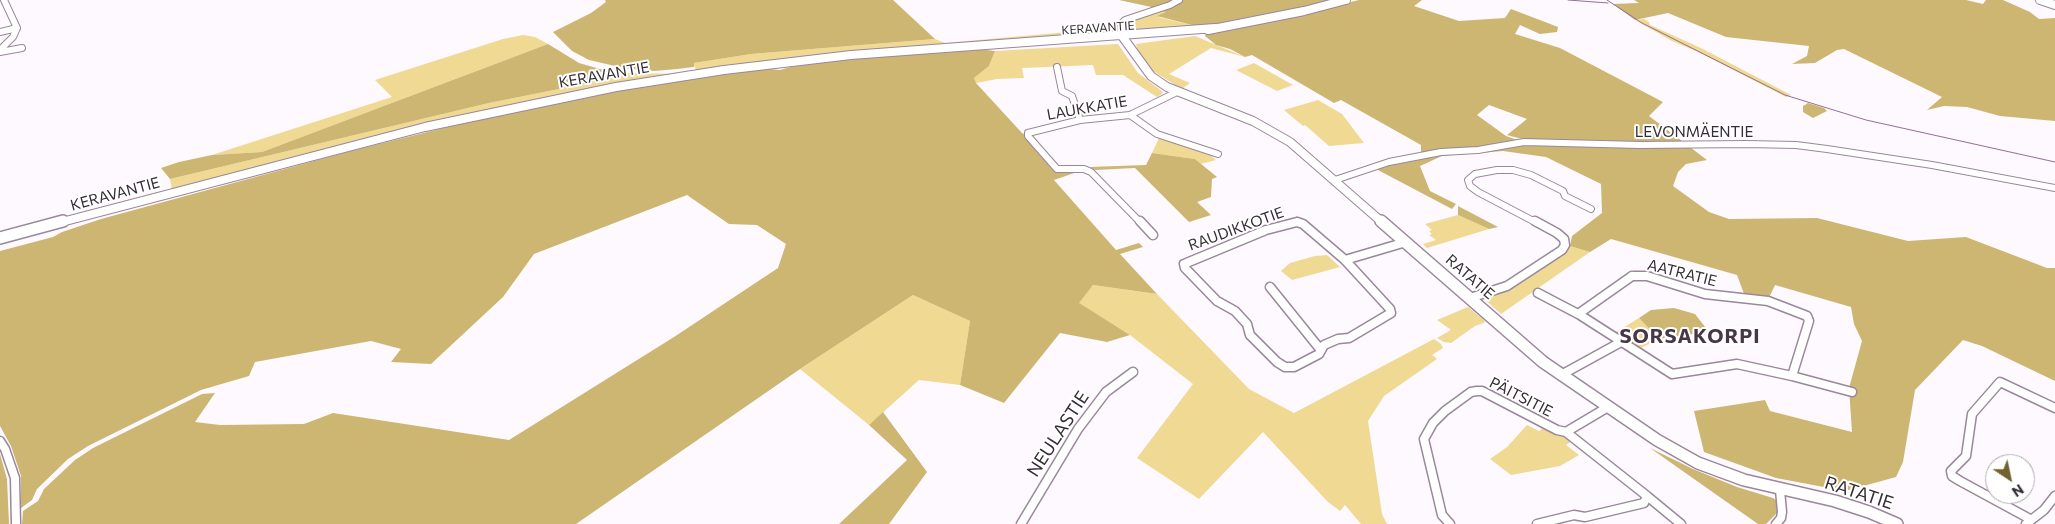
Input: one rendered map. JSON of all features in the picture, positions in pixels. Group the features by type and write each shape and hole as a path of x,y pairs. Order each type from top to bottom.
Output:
{"main road":[{"name":"KERAVANTIE","path":"0,238 425,127 616,87 779,62 851,54 1126,37 1214,28 1304,11 1346,0"},
{"path":"2040,0 2055,5"},
{"name":"RATATIE","path":"1126,37 1141,65 1151,76 1177,92 1253,121 1273,131 1297,147 1562,376 1657,440 1698,462 1744,480 1810,497 1835,501 1869,512 1897,524"},
{"name":"KERAVANTIE","path":"0,234 237,176"},
{"name":"RATATIE","path":"1810,497 1881,524"}],"street":[{"path":"0,51 13,37 17,28 4,0"},
{"path":"1126,37 1121,27 1125,20 1170,5 1179,0"},
{"path":"0,32 17,28"},
{"path":"0,51 22,48"},
{"path":"1057,66 1062,91 1072,96 1080,120"},
{"name":"LAUKKATIE","path":"1153,235 1091,172 1084,169 1057,169 1028,136 1028,133 1080,120 1130,115 1177,92"},
{"path":"1130,115 1157,134 1218,154"},
{"name":"LEVONMÄENTIE","path":"1335,180 1388,162 1441,152 1478,150 1524,142 1640,145 1747,144 1796,145 1827,149 1932,165 2055,188"},
{"path":"1470,298 1507,286 1562,250 1565,245 1564,239 1556,233 1470,186 1468,180 1475,174 1484,171 1513,170 1531,175 1563,191 1565,196 1591,209"},
{"name":"RAUDIKKOTIE","path":"1291,223 1303,224 1344,260 1391,312 1388,316 1349,338 1338,339 1320,350 1319,354 1294,367 1285,367 1277,362 1250,334 1247,324 1234,310 1217,301 1185,268 1184,264 1266,230 1291,223"},
{"path":"1344,260 1406,242"},
{"name":"AATRATIE","path":"1580,315 1581,312 1632,276 1647,276 1705,294 1768,301 1799,312 1810,320 1792,376"},
{"path":"1270,287 1320,350"},
{"path":"1538,293 1580,315 1672,374 1737,364 1852,392"},
{"path":"1562,376 1621,342"},
{"name":"NEULASTIE","path":"1021,524 1078,429 1106,392 1133,372"},
{"path":"2055,408 2000,382 1972,414 1966,456 1951,471 1952,476 2028,522 2044,510 2055,496"},
{"name":"PÄITSITIE","path":"1450,524 1442,515 1424,439 1433,423 1445,411 1471,392 1482,391 1557,430 1566,432"},
{"path":"1608,407 1566,432 1681,524"},
{"path":"0,441 5,448 14,478 16,524"},
{"path":"1776,524 1781,518 1782,512 1780,490"},
{"path":"1537,524 1574,515 1585,517 1644,504 1647,496"}],"shaded area":[{"path":"605,0 893,0 935,39 751,54 694,63 694,67 677,69 654,71 624,68 589,60 572,51 553,32 591,13 606,2"},
{"path":"1119,0 1337,0 1247,20 1196,26 1157,16 1166,12 1156,8"},
{"path":"1359,0 1422,0 1414,6 1459,21 1505,18 1511,9 1558,27 1557,32 1540,34 1520,25 1515,34 1560,48 1663,102 1649,116 1707,160 1686,164 1678,172 1673,186 1709,212 1729,219 1817,218 1908,241 1966,237 2047,268 2055,268 2055,381 1982,346 1963,340 1915,390 1903,462 1896,477 1845,491 1776,478 1704,452 1694,411 1765,400 1770,411 1852,432 1849,388 1862,341 1854,324 1851,307 1775,285 1768,300 1746,299 1737,275 1611,239 1590,252 1570,246 1572,236 1602,213 1601,184 1546,157 1503,151 1442,156 1420,166 1430,191 1456,204 1452,209 1376,169 1390,163 1442,153 1480,151 1525,142 1526,140 1507,135 1527,119 1489,105 1477,115 1506,136 1520,141 1477,149 1421,154 1421,145 1341,100 1334,103 1252,55 1245,57 1230,49 1216,45 1205,36 1206,32 1281,19"},
{"path":"1634,0 1966,0 1983,4 1986,0 2003,0 2030,12 2039,19 2055,18 2055,121 2000,116 1967,107 1944,106 1927,110 1942,97 1844,49 1837,50 1815,63 1792,64 1807,56 1809,46 1726,37 1668,13 1635,20 1613,4 1639,3"},
{"path":"1156,8 1167,12 1158,17 1196,26 712,69 696,70 694,65 694,63 751,54 935,39 945,43 1101,29 1127,16"},
{"path":"1644,19 1650,25 1701,48 1791,95 1786,97 1698,52 1672,41 1635,20"},
{"path":"523,35 535,37 548,44 262,152 212,155 392,97 375,80 503,39"},
{"path":"1195,36 1245,57 1211,48 1169,74 1190,83 1182,89 1148,68 1139,55 1136,44"},
{"path":"548,44 579,63 623,73 584,84 489,103 170,179 161,168 212,155 262,152"},
{"path":"1118,44 1138,73 1163,92 1162,94 1157,97 1123,75 1096,75 1093,65 1022,68 1024,78 997,79 976,83 974,78 989,66 995,51"},
{"path":"979,49 995,51 989,66 974,78 976,83 1022,133 1028,136 1058,171 1083,170 1054,180 1116,250 1139,243 1143,247 1120,254 1157,294 1093,285 1079,303 1130,335 1107,342 1060,333 1004,403 960,385 970,321 913,295 803,367 576,524 22,524 23,511 38,501 44,489 75,460 93,448 202,394 215,393 195,422 220,425 304,424 333,413 509,440 674,337 778,268 786,244 757,225 729,224 687,195 534,254 503,297 431,364 391,362 401,349 371,341 255,362 249,376 201,390 88,446 68,459 37,489 32,500 21,508 21,476 11,446 0,426 0,251 53,237 62,232 101,219 351,151 520,109 675,80 758,68 780,70 877,55"},
{"path":"1254,63 1293,85 1277,91 1236,70"},
{"path":"623,73 685,74 579,92 172,190 170,179 489,103 584,84"},
{"path":"1318,100 1342,114 1364,143 1329,146 1284,110"},
{"path":"1808,103 1824,108 1827,111 1813,118 1803,112 1803,106"},
{"path":"1160,136 1205,150 1216,160 1201,164 1195,159 1152,153"},
{"path":"1152,153 1195,159 1217,177 1212,179 1211,197 1197,202 1211,215 1189,222 1135,168 1095,170 1090,167 1146,165"},
{"path":"1458,206 1498,227 1489,229 1458,215"},
{"path":"1458,215 1489,229 1427,248 1423,244 1436,240 1429,235 1432,234 1429,231 1432,230 1425,224"},
{"path":"1570,246 1590,252 1501,314 1482,297 1565,251"},
{"path":"1327,255 1340,267 1292,280 1281,271 1290,263 1315,256"},
{"path":"1093,285 1157,294 1249,389 1294,413 1434,339 1441,344 1443,348 1432,355 1437,359 1384,396 1368,421 1382,514 1387,524 1361,524 1345,505 1340,511 1328,502 1263,432 1199,499 1137,458 1193,384 1130,335 1078,303"},
{"path":"913,295 970,321 960,385 919,380 869,425 800,369"},
{"path":"1468,307 1485,321 1484,323 1475,326 1451,343 1437,338 1451,330 1437,320"},
{"path":"1674,308 1695,314 1709,332 1659,339 1639,318 1651,310"},
{"path":"1639,318 1659,339 1637,350 1613,334"},
{"path":"883,412 927,472 889,524 839,524 907,460 869,425"},
{"path":"1527,425 1539,431 1543,428 1563,435 1572,441 1566,445 1579,455 1560,466 1511,475 1490,459 1507,447"},
{"path":"1650,448 1693,469 1737,487 1773,498 1776,500 1777,513 1766,524 1758,524"},
{"path":"0,454 7,479 9,524 0,524"}],"waterway":[{"path":"1568,0 1608,3"},
{"path":"1607,0 1642,23 1785,95 1866,120 2055,162"}],"district":[{"name":"SORSAKORPI","path":"1690,336"}]}
